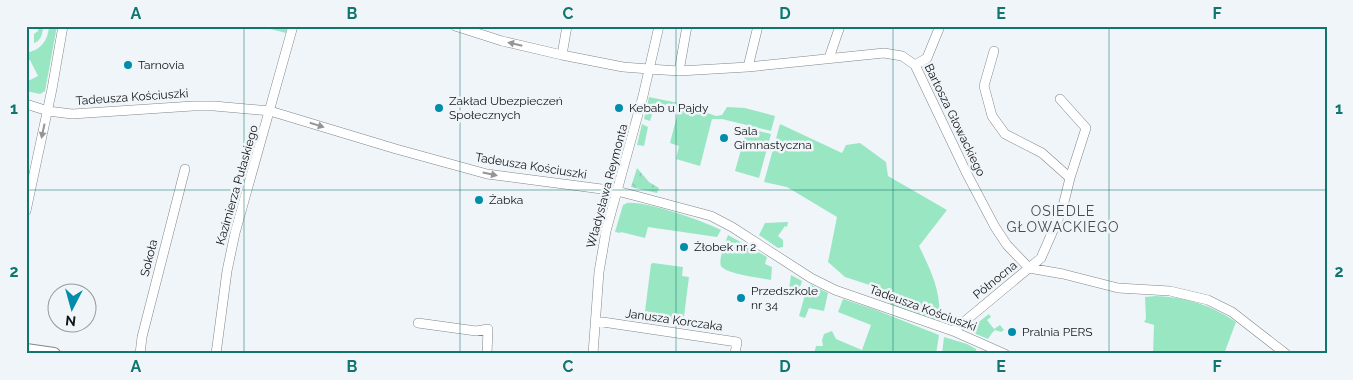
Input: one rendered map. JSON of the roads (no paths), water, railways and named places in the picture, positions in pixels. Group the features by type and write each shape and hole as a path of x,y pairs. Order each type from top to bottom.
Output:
{"street":[{"path":"26,211 48,111 63,26"},
{"name":"Kazimierza Pułaskiego","path":"216,354 231,252 293,26"},
{"name":"Bartosza Głowackiego","path":"455,26 502,41 562,55 622,67 649,70 679,71 748,67 829,58 892,54 902,56 915,66 995,227 1007,245 1029,268"},
{"path":"562,55 568,26"},
{"name":"Władysława Reymonta","path":"593,354 600,264 606,231 644,96 659,26"},
{"path":"679,71 687,26"},
{"path":"748,67 758,26"},
{"path":"829,58 840,26"},
{"path":"915,66 927,58 940,26"},
{"path":"994,51 984,86 992,116 1005,134 1042,153 1070,178"},
{"name":"Północna","path":"953,330 1041,258 1062,210 1086,128 1060,99"},
{"name":"Tadeusza Kościuszki","path":"26,104 48,111 72,114 164,107 214,106 270,111 487,174 617,191 711,216 732,226 811,278 866,301 953,330 1006,354"},
{"name":"Sokoła","path":"140,354 142,338 185,169"},
{"path":"1029,268 1063,274 1118,288 1170,292 1208,300 1232,312 1286,354"},
{"path":"418,322 476,331 488,329 487,354"},
{"name":"Janusza Korczaka","path":"596,322 737,342 735,354"},
{"path":"26,350 54,354"}],"place":[{"name":"Tarnovia","path":"128,65"},
{"name":"Zakład Ubezpieczeń Społecznych","path":"439,108"},
{"name":"Kebab u Pajdy","path":"619,108"},
{"name":"Sala Gimnastyczna","path":"724,138"},
{"name":"Żabka","path":"479,200"},
{"name":"Żłobek nr 2","path":"684,247"},
{"name":"Przedszkole nr 34","path":"741,298"},
{"name":"Pralnia PERS","path":"1012,332"}],"district":[{"name":"OSIEDLE GŁOWACKIEGO","path":"1063,220"}]}
